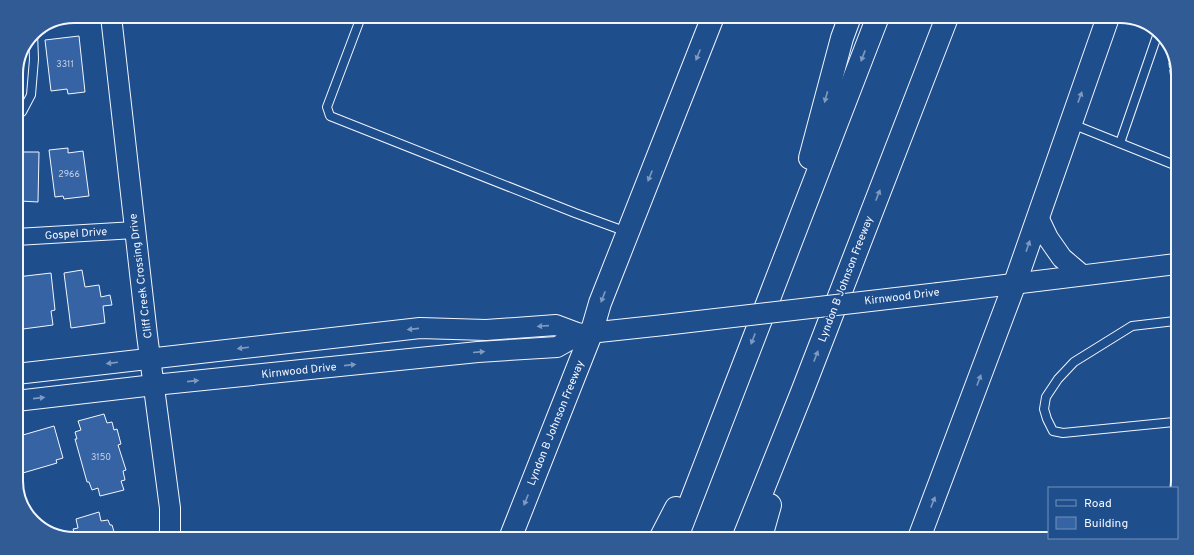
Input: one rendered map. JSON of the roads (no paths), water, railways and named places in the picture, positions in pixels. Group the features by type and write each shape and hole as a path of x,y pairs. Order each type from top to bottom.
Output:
{"main road":[{"name":"Lyndon B Johnson Freeway","path":"512,532 586,334 600,303 710,23"},
{"path":"782,264 842,38 848,23"},
{"path":"679,532 875,23"},
{"name":"Lyndon B Johnson Freeway","path":"746,532 802,392 945,23"},
{"path":"929,66 950,23"},
{"path":"921,532 1015,283 1106,23"},
{"path":"763,532 802,392"},
{"path":"664,532 729,402"}],"street":[{"name":"Cliff Creek Crossing Drive","path":"112,23 150,359 170,508 170,532"},
{"path":"1038,217 1048,238 1062,258 1082,275"},
{"name":"Gospel Drive","path":"23,237 136,230"},
{"name":"Kirnwood Drive","path":"23,400 154,385 478,352 557,347 586,334 1171,265"},
{"name":"Kirnwood Drive","path":"23,373 420,328 486,330 556,325 586,334"}],"lane":[{"path":"359,23 327,107 330,116 628,233"},
{"path":"1120,143 1156,38"},
{"path":"23,110 31,95 34,58 33,44"},
{"path":"1070,123 1171,164"},
{"path":"1171,321 1132,326 1074,362 1058,379 1046,397 1044,409 1053,431 1063,433 1171,422"}]}
